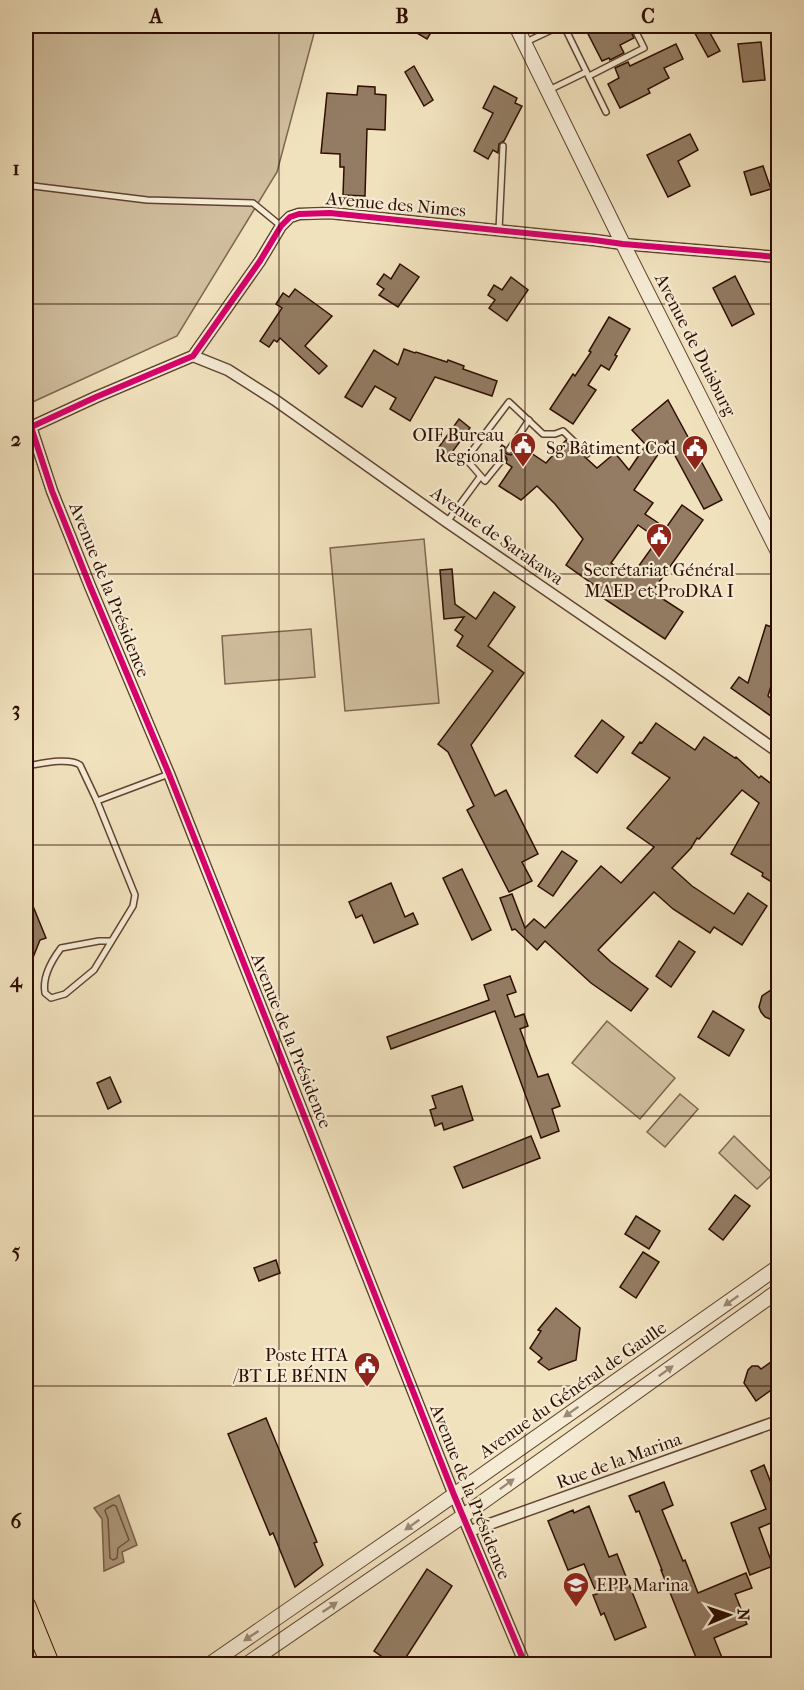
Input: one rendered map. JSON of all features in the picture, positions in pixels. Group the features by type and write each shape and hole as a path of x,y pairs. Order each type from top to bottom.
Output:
{"highway":[{"path":"26,1605 50,1665"}],"street":[{"name":"Avenue de Duisburg","path":"516,26 778,552"},
{"name":"Avenue des Nimes","path":"281,225 299,214 330,213 623,244 778,257"},
{"path":"28,428 193,356 260,261 281,225"},
{"name":"Avenue de Sarakawa","path":"193,356 228,370 275,400 778,752"},
{"name":"Avenue de la Présidence","path":"28,428 169,774 454,1495 525,1665"},
{"name":"Avenue du Général de Gaulle","path":"210,1665 778,1267"},
{"name":"Avenue du Général de Gaulle","path":"247,1665 463,1516 778,1291"},
{"name":"Rue de la Marina","path":"470,1531 778,1421"}],"lane":[{"path":"525,43 562,26 606,112"},
{"path":"548,91 644,48 633,26"},
{"path":"499,230 503,146"},
{"path":"26,186 147,200 253,203 281,225"},
{"path":"502,460 485,481 466,459 509,402 543,434 563,431 586,454"},
{"path":"509,450 529,420"},
{"path":"447,522 480,477"},
{"path":"26,766 69,761 80,765 135,895 133,906 94,970 65,994 51,998 45,993 44,985 54,958 61,948 111,941"},
{"path":"97,801 169,774"}],"shaded area":[{"path":"26,26 316,26 277,172 177,336 26,405"},
{"path":"424,539 439,703 345,711 330,548"},
{"path":"311,629 315,677 225,684 222,636"},
{"path":"607,1021 675,1078 640,1119 572,1063"},
{"path":"680,1094 698,1109 665,1147 647,1132"},
{"path":"734,1136 773,1174 757,1189 719,1153"}],"water":[{"path":"119,1495 137,1545 122,1552 124,1562 104,1571 102,1519 94,1508"}],"building":[{"path":"405,26 435,26 427,39"},
{"path":"584,26 628,26 634,38 620,45 624,53 602,61"},
{"path":"691,26 706,26 720,51 708,57"},
{"path":"761,42 765,80 743,82 738,44"},
{"path":"676,44 683,59 664,68 669,78 648,89 650,93 620,108 608,84 619,78 615,68 628,62 630,66"},
{"path":"414,66 433,100 424,106 405,72"},
{"path":"358,86 375,87 375,94 386,95 385,130 367,129 365,196 343,195 344,167 340,167 340,154 321,153 327,93 357,95"},
{"path":"494,86 517,98 515,103 522,106 504,141 499,144 498,153 493,150 488,159 474,151 493,113 483,108"},
{"path":"690,134 698,150 678,161 690,186 668,197 647,155"},
{"path":"763,166 771,189 751,195 744,172"},
{"path":"400,264 419,277 398,307 379,295 384,289 377,284 384,274 391,279"},
{"path":"735,276 754,314 732,326 713,288"},
{"path":"511,277 528,290 507,321 489,308 495,300 488,295 494,285 502,290"},
{"path":"295,289 332,316 305,346 327,366 319,374 280,338 277,342 274,340 269,347 260,341 282,308 276,304 283,293 289,297"},
{"path":"609,317 630,329 609,370 601,365 588,385 596,390 573,424 550,409 591,352 589,351"},
{"path":"404,349 447,362 448,360 464,366 463,369 497,381 492,396 435,377 410,421 390,409 396,398 375,386 362,407 345,397 374,350 398,365"},
{"path":"668,400 722,500 704,509 667,441 634,490 653,503 645,514 666,528 682,505 703,520 652,592 683,612 665,639 591,590 594,585 566,565 583,539 537,486 521,500 499,486 512,467 506,463 505,456 495,456 502,445 507,454 513,453 519,457 525,449 546,463 566,440 597,468 615,453 629,470 646,445 632,430","holes":["638,525 658,539 631,577 611,563"]},
{"path":"459,419 470,428 447,459 436,451"},
{"path":"452,569 455,604 476,619 494,592 515,607 488,646 524,673 471,745 495,796 506,790 538,854 522,862 532,881 509,892 467,810 474,806 448,752 438,744 493,671 457,646 463,636 455,630 464,617 444,619 440,570"},
{"path":"766,625 778,629 778,677 774,676 768,696 778,704 778,721 731,688 739,677 748,683"},
{"path":"602,720 624,737 597,773 575,756"},
{"path":"656,723 695,750 704,737 736,757 759,778 761,776 778,789 778,886 762,876 763,873 731,854 759,803 742,790 672,868 692,886 734,914 748,893 767,906 742,945 714,927 710,933 673,909 654,892 598,950 648,989 631,1011 591,983 545,941 537,950 515,929 512,930 500,898 512,894 525,928 534,919 545,928 601,866 621,883 654,847 627,828 670,778 632,753"},
{"path":"562,851 577,861 553,896 538,886"},
{"path":"462,869 491,930 472,940 443,878"},
{"path":"391,883 405,917 413,913 418,924 374,943 362,915 356,918 349,902"},
{"path":"26,889 46,938 40,940 26,975"},
{"path":"679,941 695,952 671,987 656,976"},
{"path":"510,976 516,992 507,995 515,1017 524,1014 528,1026 520,1029 538,1077 548,1074 560,1106 552,1109 559,1131 541,1138 495,1011 391,1049 387,1037 489,1000 484,985"},
{"path":"771,990 778,990 778,1020 765,1017 759,1007 762,996"},
{"path":"713,1011 744,1030 729,1056 698,1037"},
{"path":"110,1077 121,1102 108,1109 97,1083"},
{"path":"462,1086 473,1120 444,1130 442,1123 435,1126 430,1110 436,1108 432,1096"},
{"path":"531,1136 540,1158 463,1188 454,1167"},
{"path":"735,1195 750,1206 723,1240 709,1229"},
{"path":"636,1216 660,1231 649,1249 625,1234"},
{"path":"643,1252 659,1262 636,1298 620,1287"},
{"path":"276,1260 280,1273 259,1281 254,1268"},
{"path":"556,1308 580,1328 576,1360 549,1370 538,1362 542,1358 530,1348 541,1331 538,1330"},
{"path":"778,1357 778,1385 756,1401 744,1383 748,1370 752,1366 758,1366 761,1369"},
{"path":"266,1418 317,1542 314,1543 323,1565 295,1587 273,1533 270,1535 228,1434"},
{"path":"764,1465 778,1501 778,1520 759,1528 773,1566 750,1575 731,1523 766,1509 751,1471"},
{"path":"664,1482 673,1505 662,1510 698,1593 746,1573 752,1588 735,1594 747,1624 714,1638 725,1665 699,1665 639,1511 636,1512 629,1496"},
{"path":"589,1506 609,1557 617,1554 646,1627 615,1640 604,1613 601,1615 593,1595 597,1594 584,1564 568,1570 548,1521"},
{"path":"427,1569 452,1586 401,1665 394,1665 374,1651"}],"cycle path":[{"path":"525,1664 454,1495 169,774 52,491 31,427 193,356 260,261 281,226 290,217 299,214 330,213 623,244 778,257"}],"place":[{"name":"OIF Bureau Regional","path":"523,468"},
{"name":"Sg Bâtiment Cod","path":"695,471"},
{"name":"Secrétariat Général MAEP et ProDRA I","path":"659,559"},
{"name":"Poste HTA /BT LE BÉNIN","path":"367,1388"},
{"name":"EPP Marina","path":"576,1608"}]}
